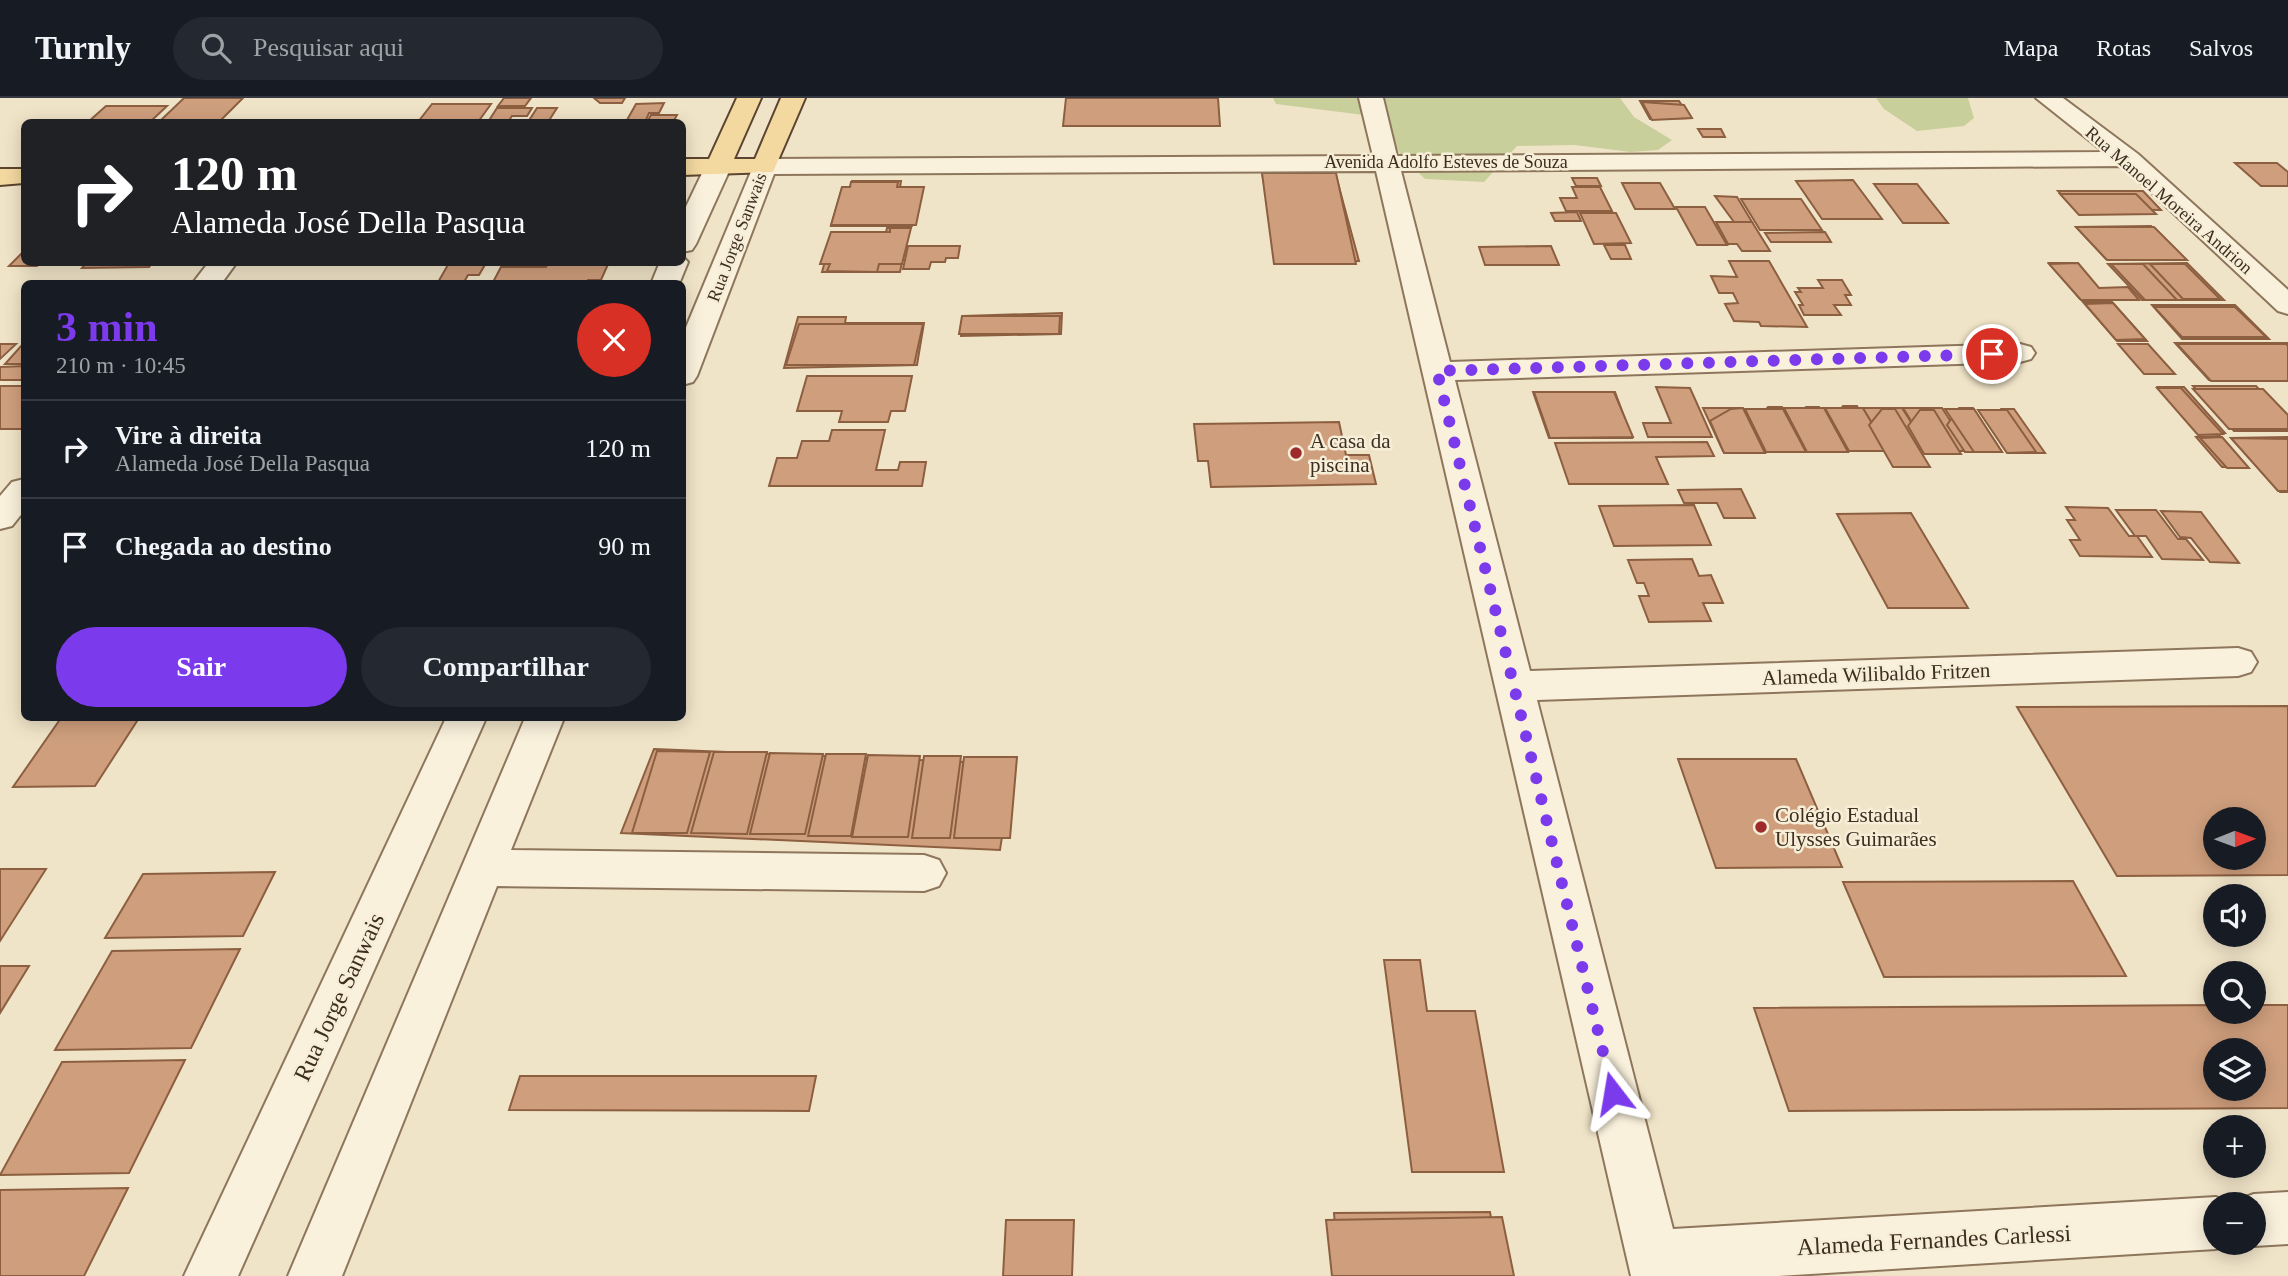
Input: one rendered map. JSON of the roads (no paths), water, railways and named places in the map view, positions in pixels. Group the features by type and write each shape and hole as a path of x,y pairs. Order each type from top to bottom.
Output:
{"main road":[{"path":"718,167 749,98"},
{"name":"Rua Jorge Sanwais","path":"764,167 793,98"},
{"path":"686,167 764,167"},
{"path":"0,177 21,176"}],"street":[{"path":"1371,98 1655,1266"},
{"name":"Rua Manoel Moreira Andrion","path":"2048,98 2129,159 2288,305"},
{"name":"Avenida Adolfo Esteves de Souza","path":"764,167 2129,159"},
{"path":"686,235 718,167"},
{"name":"Rua Jorge Sanwais","path":"686,366 764,167"},
{"path":"208,280 221,266"},
{"path":"1437,371 2020,353"},
{"path":"0,518 21,494"},
{"name":"Alameda Wilibaldo Fritzen","path":"1514,686 2238,662"},
{"name":"Rua Jorge Sanwais","path":"211,1276 465,721"},
{"path":"315,1276 543,721"},
{"path":"482,868 924,873"},
{"path":"2266,1219 2288,1218"},
{"name":"Alameda Fernandes Carlessi","path":"1655,1266 2203,1224"}],"place":[{"name":"A casa da piscina","path":"1296,453"},
{"name":"Colégio Estadual Ulysses Guimarães","path":"1761,827"}]}
